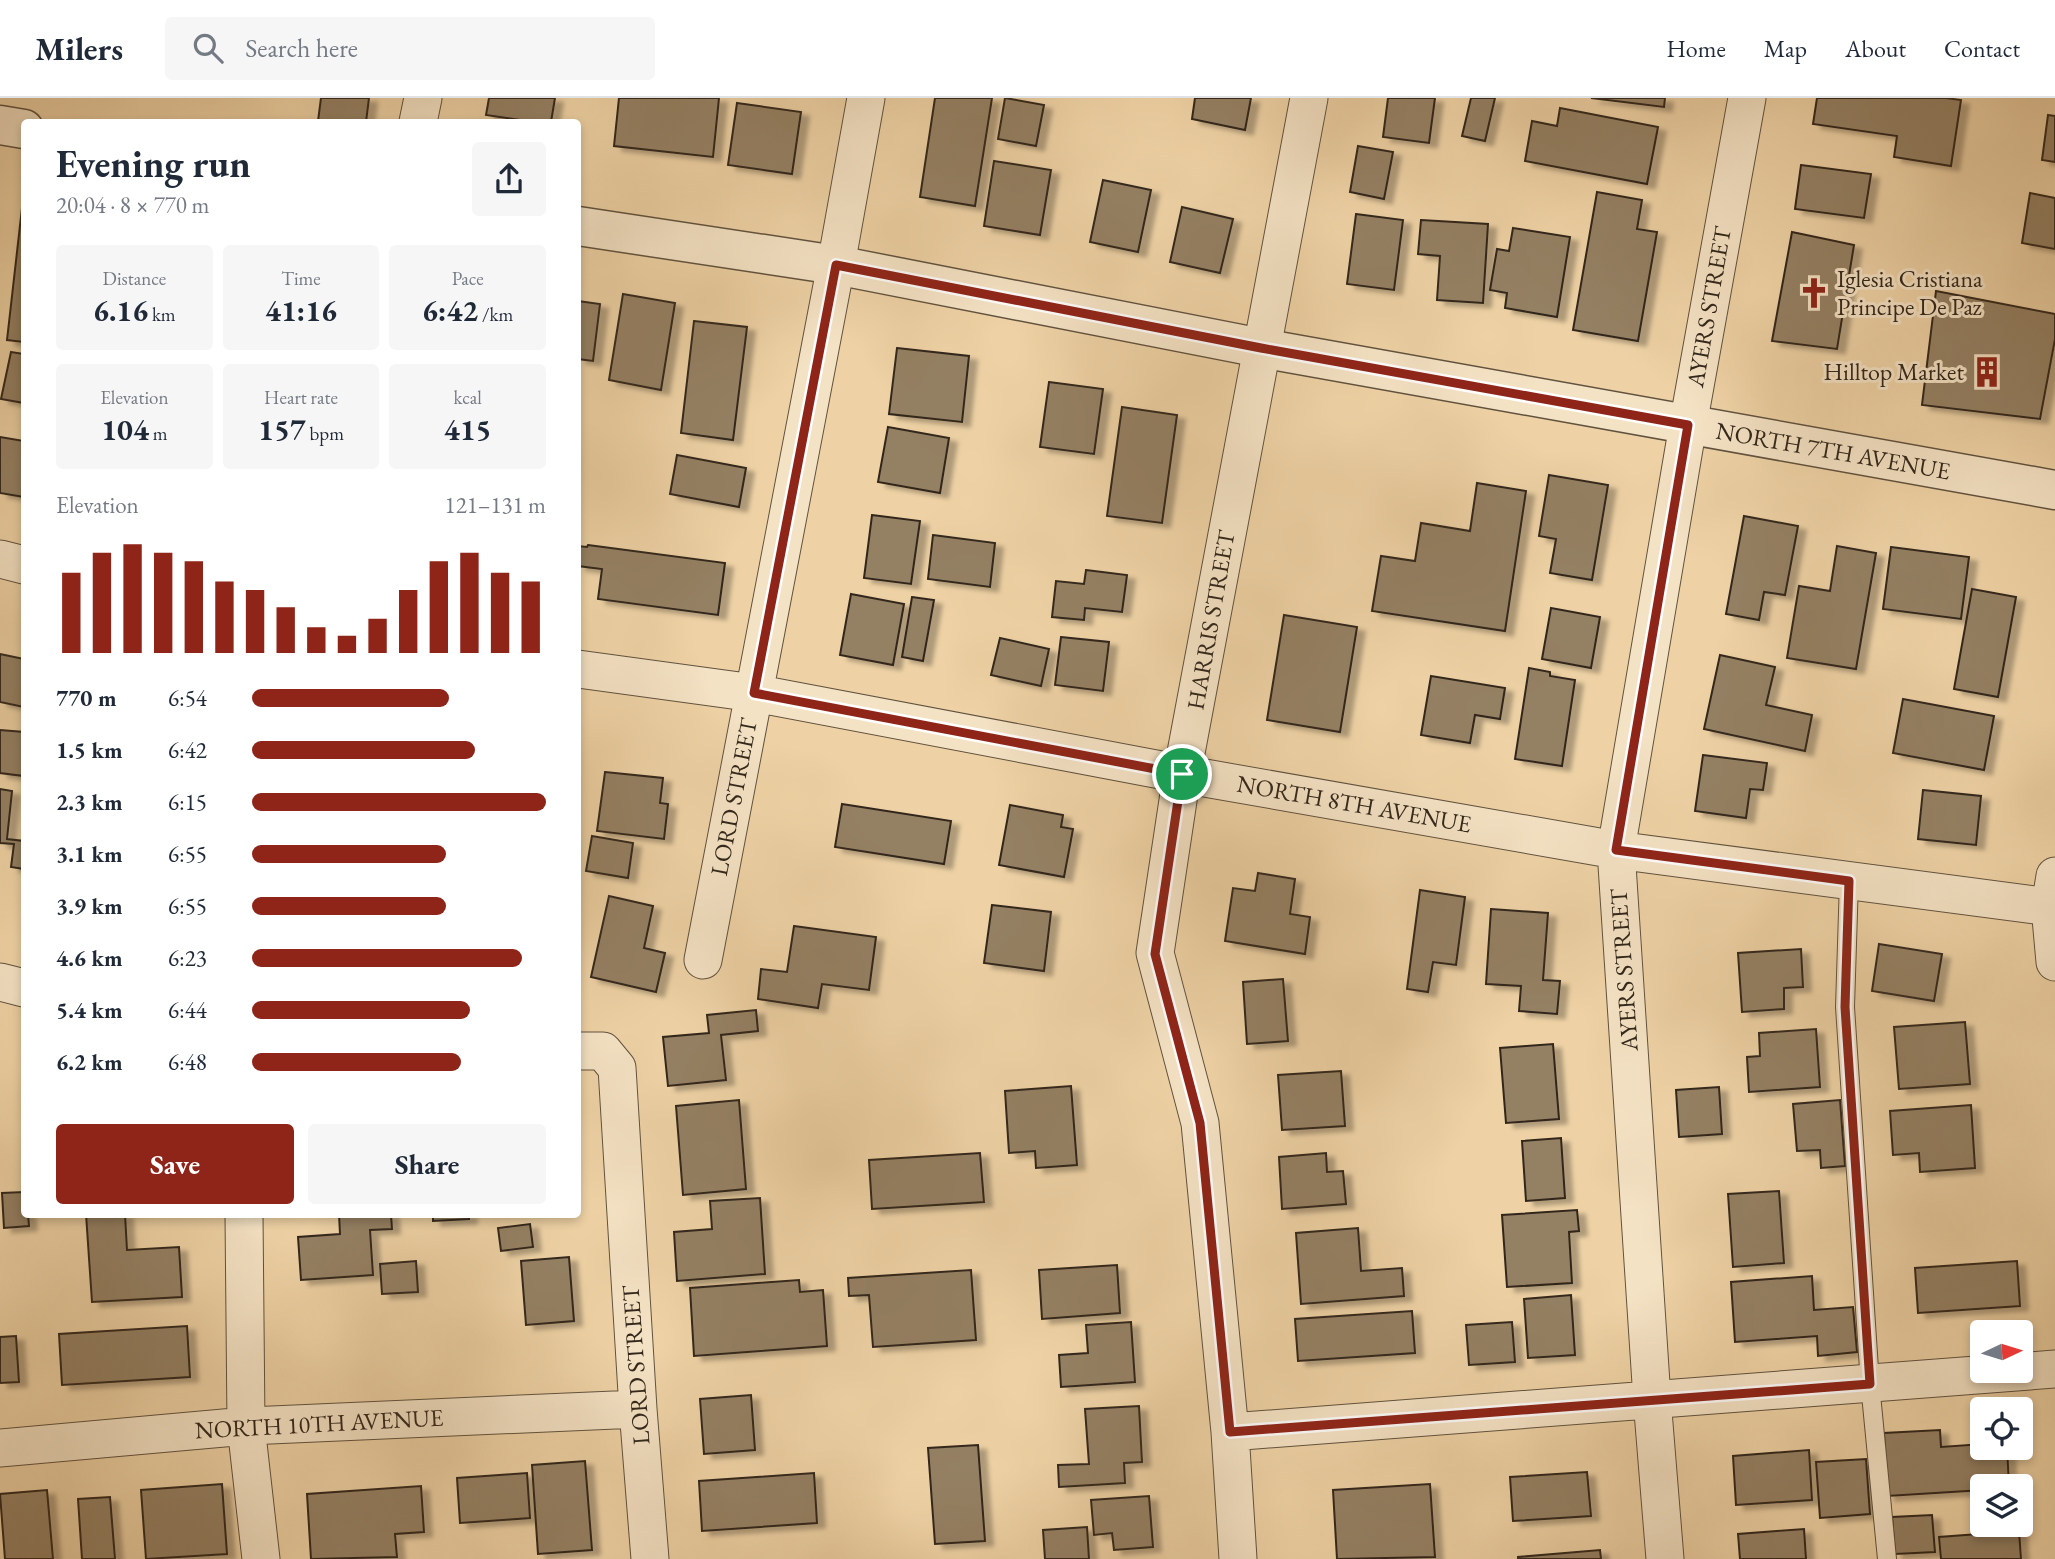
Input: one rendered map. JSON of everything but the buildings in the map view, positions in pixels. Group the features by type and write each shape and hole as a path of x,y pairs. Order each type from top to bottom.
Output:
{"street":[{"path":"419,119 423,98"},
{"name":"LORD STREET","path":"703,960 866,98"},
{"name":"HARRIS STREET","path":"1238,1559 1230,1432 1200,1123 1155,954 1182,774 1309,98"},
{"name":"AYERS STREET","path":"1665,1559 1616,850 1747,98"},
{"path":"0,125 21,129"},
{"name":"NORTH 7TH AVENUE","path":"581,226 836,265 1261,348 2055,490"},
{"path":"0,559 21,564"},
{"name":"NORTH 8TH AVENUE","path":"581,669 754,693 1182,774 1616,850 1849,881 2052,891"},
{"path":"2052,891 2055,962"},
{"path":"0,982 21,987"},
{"name":"LORD STREET","path":"590,1051 617,1068 650,1559"},
{"path":"244,1218 246,1426 261,1559"},
{"path":"1230,1432 2055,1369"},
{"name":"NORTH 10TH AVENUE","path":"0,1448 246,1426 638,1409"}],"lane":[{"path":"1849,881 1845,1007 1870,1384 1887,1559"}],"place":[{"name":"Iglesia Cristiana Principe De Paz","path":"1814,293"},
{"name":"Hilltop Market","path":"1987,372"}],"route":[{"path":"836,265 1261,348 1688,425 1616,850 1849,881 1845,1007 1870,1384 1230,1432 1200,1123 1155,954 1182,774 754,693 836,265"}]}
